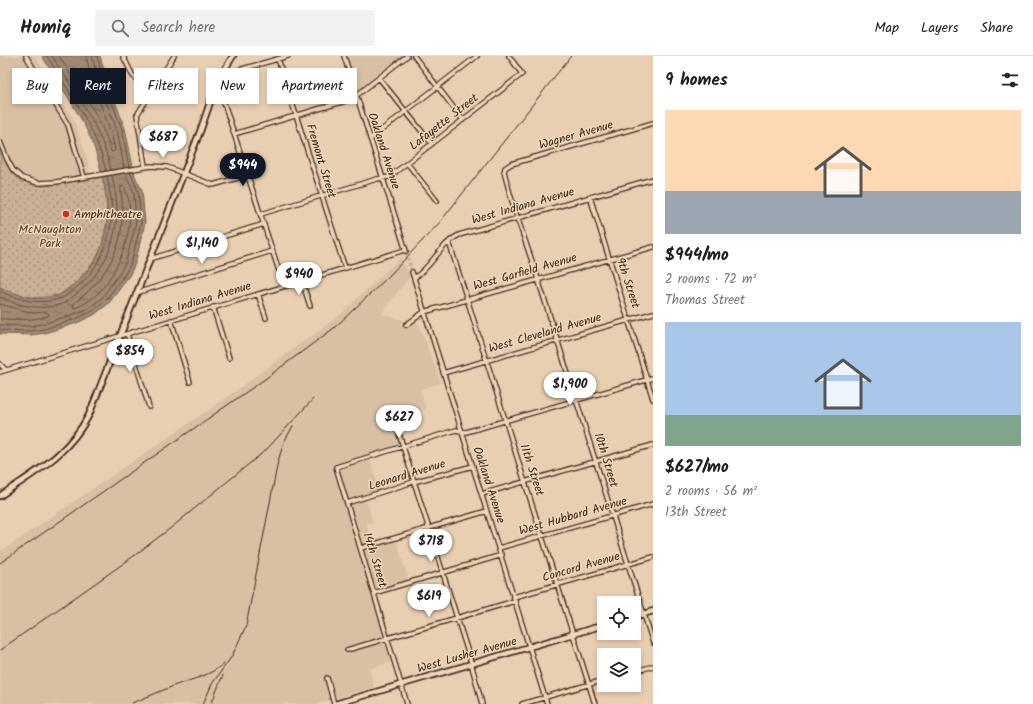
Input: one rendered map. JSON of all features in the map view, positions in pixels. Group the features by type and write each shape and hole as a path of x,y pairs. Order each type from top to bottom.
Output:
{"main road":[{"path":"225,68 233,56"},
{"path":"0,496 62,452 76,437 89,416 210,104"},
{"path":"641,615 653,611"},
{"name":"West Lusher Avenue","path":"335,704 597,627"}],"street":[{"path":"26,56 68,125 84,177"},
{"path":"122,56 134,77"},
{"path":"167,68 174,56"},
{"path":"245,68 288,56"},
{"name":"Oakland Avenue","path":"344,56 348,68"},
{"path":"357,96 407,56"},
{"path":"414,56 463,120"},
{"path":"370,139 477,56"},
{"name":"Lafayette Street","path":"261,214 389,177 522,74 508,56"},
{"name":"Fremont Street","path":"279,58 321,196 345,268"},
{"path":"379,78 432,144"},
{"name":"Oakland Avenue","path":"357,96 405,251"},
{"path":"143,167 137,117 144,104"},
{"path":"224,104 284,286"},
{"path":"234,134 336,104"},
{"name":"Wagner Avenue","path":"505,168 511,164 653,123"},
{"path":"0,142 10,165 17,174 28,180 42,183 94,176 143,167 162,166 213,185 248,175"},
{"path":"407,163 437,201"},
{"name":"10th Street","path":"505,168 506,180 653,643"},
{"name":"West Indiana Avenue","path":"414,278 422,273 449,242 459,235 653,179"},
{"name":"9th Street","path":"590,197 653,399"},
{"path":"150,259 264,224"},
{"name":"11th Street","path":"449,242 595,704"},
{"name":"West Garfield Avenue","path":"406,325 424,312 653,247"},
{"path":"136,293 272,251"},
{"name":"West Indiana Avenue","path":"0,372 213,307 405,251"},
{"name":"Oakland Avenue","path":"412,272 461,431 502,555 514,599 547,704"},
{"path":"302,281 310,306"},
{"path":"258,294 266,318"},
{"path":"213,307 229,358"},
{"name":"West Cleveland Avenue","path":"443,373 653,313"},
{"path":"171,320 190,382"},
{"path":"127,334 149,407"},
{"path":"0,364 6,370"},
{"path":"403,446 456,430 466,432 653,378"},
{"path":"394,418 471,664 482,704"},
{"path":"482,494 653,445"},
{"name":"14th Street","path":"403,446 336,467 407,704"},
{"name":"Leonard Avenue","path":"347,503 413,482 473,466"},
{"name":"West Hubbard Avenue","path":"499,548 653,504"},
{"path":"361,548 487,510"},
{"path":"374,593 502,555"},
{"name":"Concord Avenue","path":"347,650 456,618 558,584 653,557"},
{"path":"641,670 653,666"},
{"path":"327,678 335,704"},
{"path":"522,704 597,682"}],"shaded area":[{"path":"0,56 35,56 42,68 12,68 12,104 62,104 62,100 74,120 86,155 89,167 89,176 42,183 23,177 14,170 0,142"},
{"path":"346,56 403,56 361,89 357,88 357,68 350,68"},
{"path":"401,257 410,276 381,314 419,324 441,383 420,389 426,409 395,419 405,448 370,459 381,494 366,499 373,522 366,524 372,542 395,536 410,584 378,594 398,660 369,669 374,687 317,704 0,704 0,552 227,397 340,315"}],"green space":[{"name":"McNaughton Park","path":"0,148 10,169 17,177 30,184 44,186 103,177 107,202 107,221 101,249 95,260 76,283 59,295 36,298 9,292 0,287"}],"water":[{"path":"42,56 100,56 104,68 70,68 70,101 62,88 62,68 50,68"},
{"path":"72,104 116,104 125,128 135,176 142,190 145,223 135,264 129,276 108,304 94,315 77,323 45,333 31,335 0,334 0,287 14,293 36,298 52,297 61,294 78,280 92,265 104,240 107,214 102,173 93,142"}],"tunnel":[{"path":"406,252 412,272"}],"railway":[{"path":"0,563 265,379 334,328 387,278 440,222 571,56"},
{"path":"0,650 127,561 172,527 266,450 313,399"},
{"path":"203,704 212,684 232,656 246,626 278,461 284,442 293,426"},
{"path":"132,703 176,685 201,677 224,663"},
{"path":"212,702 223,675"}],"place":[{"name":"Amphitheatre","path":"66,214"}]}
